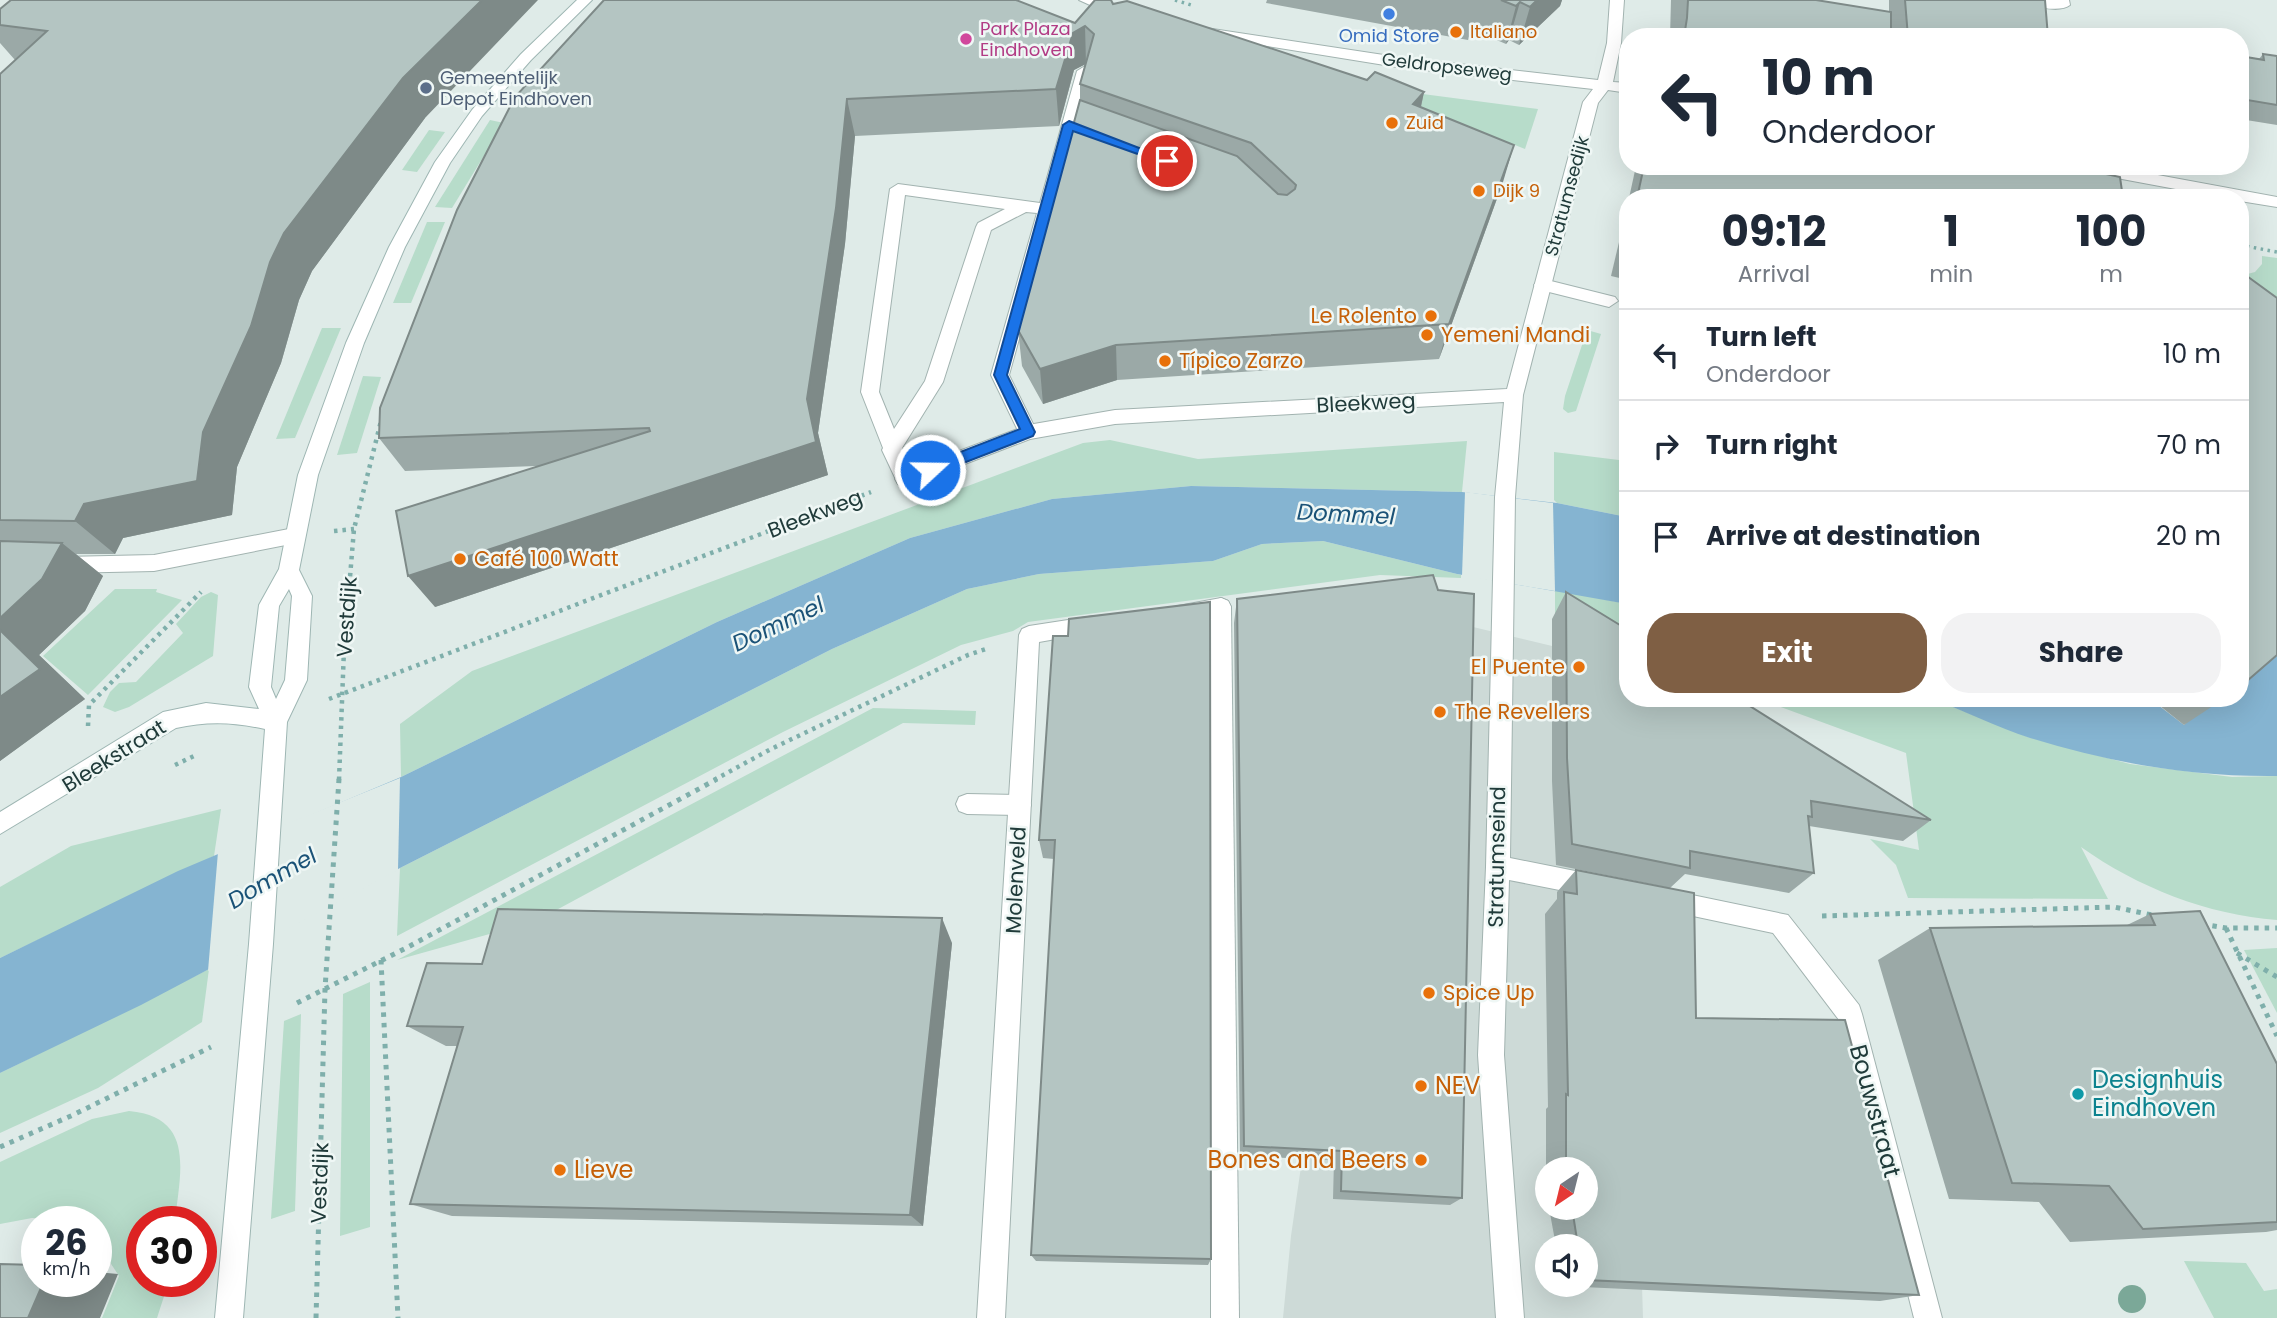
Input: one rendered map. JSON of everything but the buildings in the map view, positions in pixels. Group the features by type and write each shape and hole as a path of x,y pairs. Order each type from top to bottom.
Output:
{"street":[{"path":"276,722 260,687 269,604 289,570 308,475 351,354 397,247 443,162 477,113 546,34 584,0"},
{"path":"1086,0 1128,22"},
{"name":"Stratumsedijk","path":"1514,395 1591,102 1605,85 1614,43 1617,0"},
{"path":"2029,0 2063,5 2062,0"},
{"name":"Geldropseweg","path":"1188,29 1396,62 1619,87"},
{"path":"1028,432 1000,375 1046,209 1075,127 1085,71"},
{"path":"2128,175 2206,189"},
{"path":"905,479 891,450 870,392 898,189 1046,209"},
{"path":"2249,197 2277,202"},
{"path":"966,199 984,227"},
{"path":"891,450 934,382 984,227 1024,206"},
{"path":"1543,285 1609,301"},
{"name":"Bleekweg","path":"905,479 1028,432 1115,417 1514,395"},
{"name":"Stratumseind","path":"1510,1318 1491,1055 1498,867 1505,496 1514,395"},
{"path":"39,564 90,566 155,563 294,537"},
{"path":"229,1318 261,944 276,722 296,680 302,596 289,570"},
{"path":"1166,615 1221,607 1225,1318"},
{"path":"1029,635 1111,623"},
{"name":"Molenveld","path":"991,1318 1029,635"},
{"name":"Bleekstraat","path":"0,824 171,719 206,712 242,714 276,722"},
{"path":"967,804 1020,805"},
{"path":"1498,867 1619,891"},
{"path":"1646,896 1780,923"},
{"name":"Bouwstraat","path":"1780,923 1850,1014 1928,1318"}],"path":[{"path":"2249,247 2277,252"},
{"name":"Vestdijk","path":"316,1318 325,989 354,528 382,415"},
{"name":"Bleekweg","path":"342,694 905,479"},
{"path":"86,773 89,705 207,586"},
{"path":"0,1147 73,1115 382,960 771,749 968,655 1029,635"},
{"path":"1780,923 1834,914 2114,907 2164,917"},
{"path":"2189,921 2226,929 2277,928"},
{"path":"2226,929 2277,1037"},
{"path":"2237,952 2277,977"},
{"path":"382,960 398,1318"}],"shaded area":[{"path":"1382,605 1619,662 1619,707 1624,707 1643,1318 1283,1318 1291,1236"}],"green space":[{"path":"1392,90 1538,109 1525,149 1389,95"},
{"path":"490,120 504,123 452,208 435,207"},
{"path":"429,130 445,132 417,172 402,170"},
{"path":"427,222 445,222 411,303 393,303"},
{"path":"2262,256 2277,258 2277,344 2249,293 2249,274 2255,272 2262,264"},
{"path":"322,328 341,328 295,438 276,439"},
{"path":"1587,330 1601,334 1576,411 1568,413 1563,409 1565,396"},
{"path":"363,376 381,377 357,453 337,455"},
{"path":"1110,440 1198,459 1467,441 1462,492 1191,486 1052,499 910,538 717,622 401,777 400,724 472,671 1083,443"},
{"path":"1554,452 1619,460 1619,515 1557,503 1554,500"},
{"path":"1323,541 1461,575 1461,578 1380,575 1028,622 1013,631 961,645 783,732 397,936 400,868 832,649 967,589 1039,574 1213,561 1262,544"},
{"path":"115,589 157,589 156,592 182,600 88,695 43,656"},
{"path":"1555,591 1619,602 1619,651 1555,631"},
{"path":"211,592 218,595 213,656 129,707 115,712 103,707 110,692 119,683 136,682 183,633 176,624 201,597"},
{"path":"1781,707 1953,707 2028,737 2130,764 2232,777 2277,776 2277,920 2225,912 2174,897 2126,875 2081,847 2108,899 1908,898 1896,865 1870,839 1919,850 1906,753"},
{"path":"873,708 976,711 975,725 903,723 536,921 397,960"},
{"path":"221,809 214,856 0,958 0,887 71,846"},
{"path":"2277,948 2277,1013 2244,950"},
{"path":"209,969 202,1022 98,1088 0,1133 0,1073"},
{"path":"370,982 370,1227 340,1236 343,994"},
{"path":"301,1014 295,1211 271,1219 284,1021"},
{"path":"129,1111 150,1115 165,1124 174,1136 179,1150 177,1206 126,1206 126,1297 164,1297 157,1318 102,1318 119,1276 112,1265 112,1206 21,1206 21,1220 0,1224 0,1162 92,1119"},
{"path":"2184,1261 2246,1263 2264,1291 2277,1289 2277,1318 2214,1318"}],"water":[{"name":"Dommel","path":"1191,486 1462,492 1557,503 1619,515 1619,603 1457,574 1323,541 1262,544 1213,561 1039,574 967,589 832,649 400,868 141,1005 0,1073 0,958 178,871 401,777 717,622 910,538 1052,499"},
{"path":"2277,643 2277,776 2183,771 2091,755 2018,734 1953,707 2161,707 2184,725 2204,707 2249,707 2249,668"}],"pier":[{"path":"1465,492 1553,503 1555,591 1462,576"},
{"path":"400,778 398,870 208,971 218,852"}],"place":[{"name":"Omid Store","path":"1389,14"},
{"name":"Italiano","path":"1456,32"},
{"name":"Park Plaza Eindhoven","path":"966,39"},
{"name":"Gemeentelijk Depot Eindhoven","path":"426,88"},
{"name":"Zuid","path":"1392,123"},
{"name":"Dijk 9","path":"1479,191"},
{"name":"Le Rolento","path":"1431,316"},
{"name":"Yemeni Mandi","path":"1427,335"},
{"name":"Típico Zarzo","path":"1165,361"},
{"name":"Café 100 Watt","path":"460,559"},
{"name":"El Puente","path":"1579,667"},
{"name":"The Revellers","path":"1440,712"},
{"name":"Spice Up","path":"1429,993"},
{"name":"NEV","path":"1421,1086"},
{"name":"Designhuis Eindhoven","path":"2078,1094"},
{"name":"Bones and Beers","path":"1421,1160"},
{"name":"Lieve","path":"560,1170"}],"route":[{"path":"930,470 1028,432 1000,375 1069,125 1167,161"}]}
